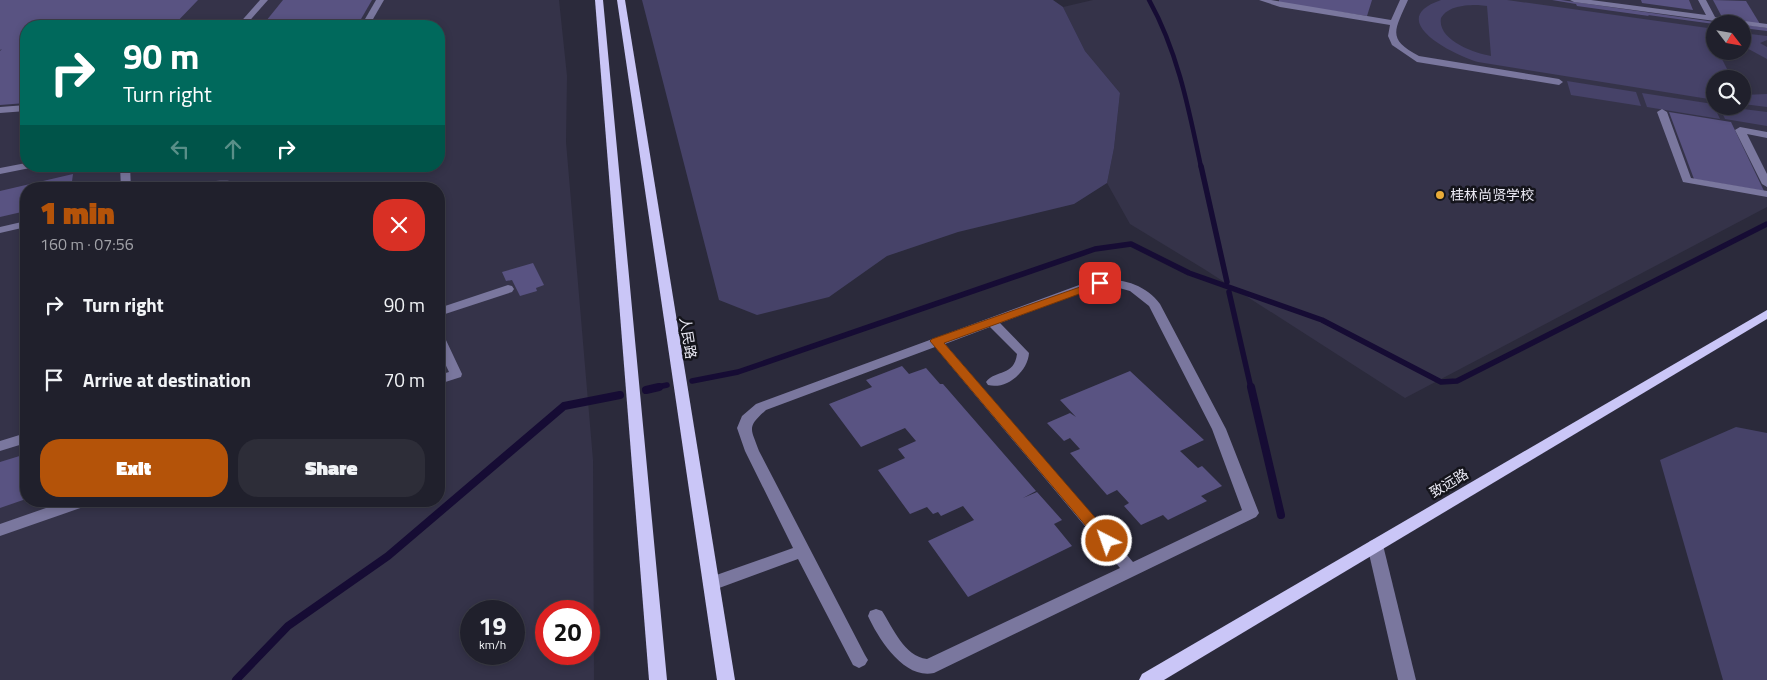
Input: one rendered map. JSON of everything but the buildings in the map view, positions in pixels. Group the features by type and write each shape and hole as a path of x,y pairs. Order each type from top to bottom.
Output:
{"main road":[{"path":"599,0 658,680"},
{"name":"人民路","path":"621,0 726,680"},
{"name":"致远路","path":"1148,680 1767,314"}],"street":[{"path":"246,20 264,0"},
{"path":"368,20 380,0"},
{"path":"1263,0 1280,5 1394,23"},
{"path":"1404,0 1394,23 1393,40 1420,60 1559,82"},
{"path":"1574,0 1635,4 1706,18"},
{"path":"1702,0 1710,15"},
{"path":"1751,24 1767,26"},
{"path":"0,110 20,108"},
{"path":"1662,112 1687,180 1767,194"},
{"path":"1767,135 1740,130 1767,184"},
{"path":"0,171 20,167"},
{"path":"0,230 20,225"},
{"path":"859,660 802,552 752,451 744,428 747,419 765,404 990,321 1100,283 1118,283 1132,287 1154,304 1219,429 1251,513 928,667 915,665 906,660 876,616"},
{"path":"445,310 508,289"},
{"path":"990,321 1023,353 1022,364 1017,371 993,382"},
{"path":"936,341 1131,570"},
{"path":"445,351 456,374 445,378"},
{"path":"0,446 20,440"},
{"path":"0,530 67,507"},
{"path":"1375,545 1407,680"},
{"path":"711,584 802,552"}],"shaded area":[{"path":"0,0 559,0 567,76 566,142 593,460 594,600 535,600 535,665 594,665 594,680 0,680"},
{"path":"642,0 1053,0 1063,7 1085,51 1120,93 1114,148 1107,183 1074,204 958,232 887,256 829,297 757,315 719,300"},
{"name":"桂林尚贤学校","path":"1093,0 1767,0 1767,207 1405,398 1204,269 1130,224 1107,183 1114,148 1120,93 1085,51 1063,7"},
{"path":"1441,0 1507,0 1706,28 1706,60 1722,60 1728,70 1706,70 1706,99 1478,62 1440,45 1421,27 1419,17 1425,8","holes":["1468,5 1487,6 1491,56 1475,52 1451,39 1441,26 1441,18 1444,14 1457,7"]},
{"path":"1751,34 1767,36 1767,40 1760,43 1767,47 1767,59 1751,50"},
{"path":"1567,81 1636,92 1641,106 1571,95"},
{"path":"1642,93 1706,103 1706,115 1718,115 1720,119 1647,107"},
{"path":"1767,94 1767,107 1751,105 1751,95"},
{"path":"1751,110 1767,112 1767,126 1725,119 1723,115 1751,115"},
{"path":"1736,427 1767,433 1767,680 1723,680 1660,460"}],"waterway":[{"path":"1149,0 1168,40 1175,61 1187,103 1201,167"},
{"path":"1201,166 1227,282"},
{"path":"692,381 738,372 1095,249 1131,244 1189,273 1322,320 1441,382 1457,381 1767,224"},
{"path":"1229,292 1251,388"},
{"path":"653,388 667,385"},
{"path":"646,390 659,387"},
{"path":"1251,387 1281,515"},
{"path":"236,680 288,626 388,556 564,406 620,395"}],"place":[{"name":"桂林尚贤学校","path":"1440,195"}],"route":[{"path":"1100,283 936,341 1107,541"}]}
